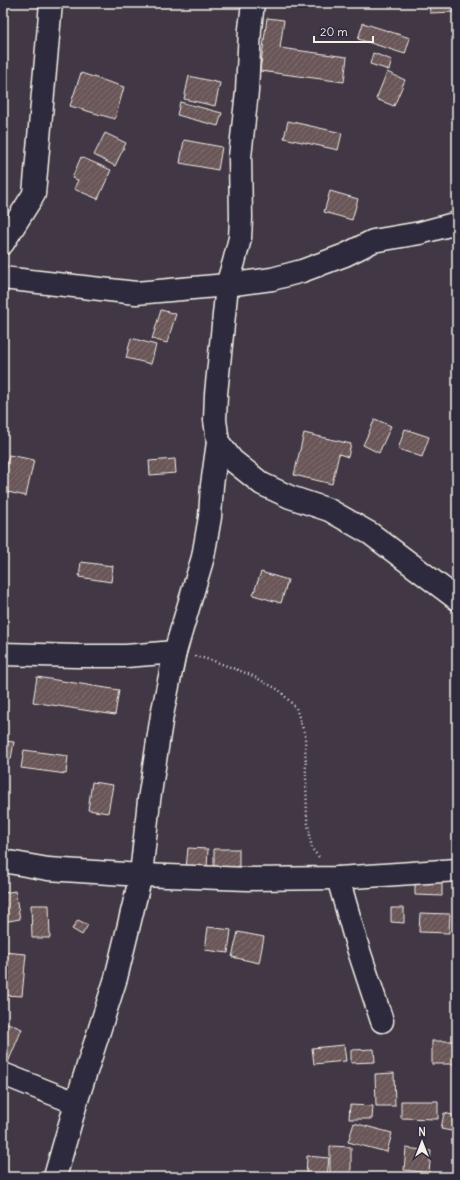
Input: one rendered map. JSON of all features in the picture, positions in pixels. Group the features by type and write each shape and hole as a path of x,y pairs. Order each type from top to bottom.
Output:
{"street":[{"path":"3,243 34,194 51,3"},
{"path":"55,1177 76,1103 116,978 141,875 149,800 162,715 175,652 203,557 210,517 212,485 218,442 215,420 216,394 227,285 240,238 240,157 247,91 250,29 253,3"},
{"path":"3,278 136,293 227,285 272,279 302,271 345,255 373,241 420,233 457,222"},
{"path":"218,442 232,460 262,484 290,497 329,510 365,531 457,599"},
{"path":"3,654 126,656 175,652"},
{"path":"3,861 48,869 141,875 248,879 338,878 457,870"},
{"path":"338,878 357,945 382,1021"},
{"path":"3,1074 76,1103"}],"path":[{"path":"175,652 214,661 251,675 279,690 296,708 305,735 307,818 312,849 338,878"}],"building":[{"path":"429,3 453,3 454,12 430,13"},
{"path":"267,18 284,20 280,48 347,57 344,82 260,71"},
{"path":"363,23 410,38 405,54 358,39"},
{"path":"373,53 392,60 389,70 370,64"},
{"path":"387,72 405,80 394,106 376,99"},
{"path":"81,73 124,87 115,119 70,106"},
{"path":"189,76 220,83 215,106 184,99"},
{"path":"180,102 222,113 218,126 177,115"},
{"path":"288,121 342,133 338,150 284,138"},
{"path":"105,133 126,143 115,166 94,155"},
{"path":"184,140 222,147 218,170 180,163"},
{"path":"81,157 111,170 98,199 74,189 78,180 72,178"},
{"path":"330,191 358,199 352,220 324,212"},
{"path":"161,310 176,314 167,343 152,339"},
{"path":"131,338 156,345 151,364 126,358"},
{"path":"375,419 391,426 379,453 363,445"},
{"path":"405,429 429,437 422,457 398,449"},
{"path":"304,433 351,444 348,457 339,454 332,484 294,475"},
{"path":"9,455 34,460 26,496 3,491 3,480"},
{"path":"175,459 176,473 150,475 149,461"},
{"path":"3,510 7,511 3,526"},
{"path":"81,562 113,566 111,582 79,577"},
{"path":"261,572 288,580 281,603 253,595"},
{"path":"37,677 119,690 115,715 33,702"},
{"path":"3,741 14,742 11,759 3,758"},
{"path":"24,750 68,756 66,774 21,768"},
{"path":"92,782 113,785 108,813 88,810"},
{"path":"188,848 208,849 207,869 186,868"},
{"path":"214,849 239,849 239,869 214,869"},
{"path":"415,879 442,880 442,896 415,895"},
{"path":"15,891 20,919 3,922 3,893"},
{"path":"31,905 49,905 50,938 32,938"},
{"path":"391,908 404,908 404,923 391,922"},
{"path":"420,913 450,914 449,933 419,932"},
{"path":"78,920 88,925 82,935 72,929"},
{"path":"208,927 231,930 228,953 205,950"},
{"path":"238,932 264,937 259,963 232,957"},
{"path":"3,952 26,954 22,996 3,995"},
{"path":"3,1021 22,1029 6,1067 3,1066"},
{"path":"432,1041 457,1041 457,1064 432,1064"},
{"path":"344,1045 346,1061 314,1064 312,1048"},
{"path":"374,1049 375,1062 351,1063 351,1050"},
{"path":"394,1073 395,1106 376,1106 375,1074"},
{"path":"401,1101 438,1101 438,1119 401,1118"},
{"path":"350,1105 373,1106 372,1119 349,1119"},
{"path":"444,1113 457,1116 457,1132 441,1129"},
{"path":"354,1123 392,1133 387,1152 348,1142"},
{"path":"330,1146 351,1147 351,1174 330,1174"},
{"path":"406,1148 431,1151 429,1173 404,1170"},
{"path":"307,1156 329,1158 327,1177 306,1177"}]}
